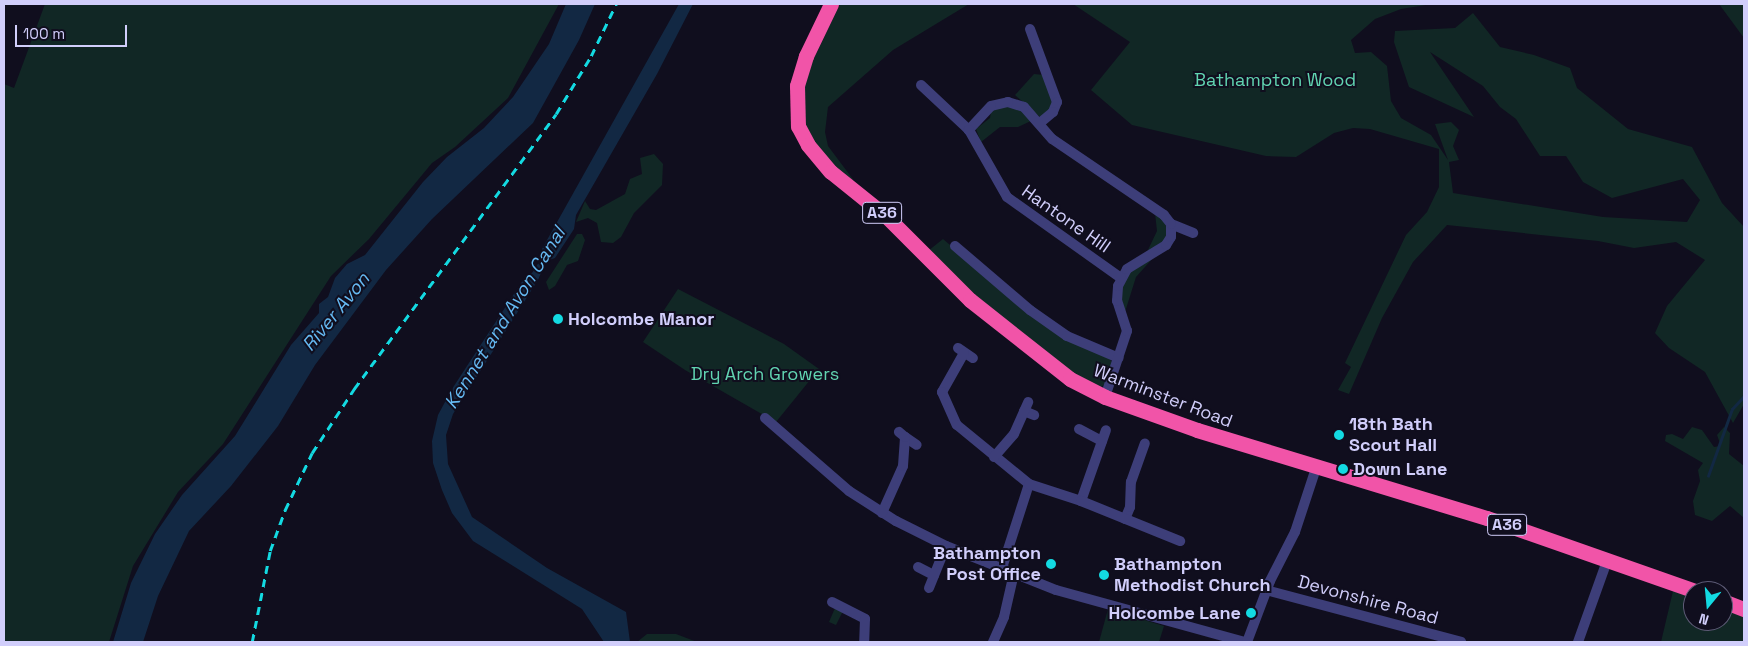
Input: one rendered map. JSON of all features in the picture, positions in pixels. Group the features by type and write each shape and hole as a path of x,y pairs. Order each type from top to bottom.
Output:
{"highway":[{"name":"Warminster Road","path":"831,4 806,56 797,86 798,126 808,145 831,172 887,217 970,300 1070,379 1104,397 1316,468 1487,518 1683,587"}],"street":[{"path":"1030,29 1057,102 1053,112 1040,123"},
{"name":"Hantone Hill","path":"921,85 968,130 1007,197 1121,278"},
{"path":"968,130 998,102 1013,102 1024,107 1040,123 1052,139 1164,215 1171,224 1193,233"},
{"path":"1104,397 1127,331 1116,293 1121,278 1127,270 1166,245 1171,237 1171,224"},
{"path":"956,246 1045,320 1092,349 1119,358"},
{"path":"965,353 942,392 957,425 994,457 1030,484 1175,536"},
{"path":"994,457 1014,434 1026,406 1034,415"},
{"path":"765,418 840,484 882,513 946,546 1066,593 1111,603 1246,642 1266,590 1295,532 1316,468"},
{"path":"1079,429 1102,441"},
{"path":"1081,501 1106,430"},
{"path":"882,513 903,466 902,434 917,445"},
{"path":"1125,518 1145,444"},
{"path":"1002,568 1030,484"},
{"path":"929,588 946,546"},
{"path":"1578,642 1608,561"},
{"path":"918,567 934,575"},
{"path":"993,642 1007,608 1008,590 1014,573"},
{"name":"Devonshire Road","path":"1266,590 1461,642"},
{"path":"832,602 865,619 864,642"}],"green space":[{"path":"45,4 559,4 508,98 455,147 432,163 369,239 331,276 223,444 178,492 133,566 109,642 4,642 4,84 14,88"},
{"path":"840,4 969,4 893,50 828,107 825,132 828,146 855,182 826,159 814,144 803,121 803,92 808,71"},
{"name":"Bathampton Wood","path":"1073,4 1432,4 1401,9 1375,19 1351,40 1355,53 1371,52 1387,66 1391,101 1401,118 1431,135 1448,160 1435,124 1451,122 1459,130 1453,146 1459,160 1449,162 1453,193 1603,217 1687,222 1700,200 1683,179 1612,198 1583,182 1566,156 1540,156 1516,119 1500,107 1483,86 1430,52 1474,117 1409,87 1394,42 1395,31 1455,28 1473,13 1500,47 1534,55 1570,68 1577,88 1628,129 1692,147 1722,203 1744,227 1744,404 1733,423 1705,372 1669,348 1655,333 1667,306 1705,260 1676,242 1634,248 1598,241 1447,225 1413,262 1382,318 1349,394 1338,390 1351,367 1345,363 1406,235 1427,212 1439,187 1439,149 1370,129 1353,128 1334,133 1296,157 1266,156 1132,125 1091,90 1130,42"},
{"path":"1719,4 1744,4 1744,38"},
{"path":"1034,74 1044,75 1053,98 1053,107 1040,117 1015,95"},
{"path":"1014,106 1033,120 1018,127 1000,127 981,142 976,129 990,118 991,112 999,107"},
{"path":"654,154 663,164 662,185 634,213 621,237 613,243 601,242 597,223 588,218 576,222 585,201 590,209 596,210 625,194 630,179 642,174 640,158"},
{"path":"1155,213 1163,217 1168,232 1163,244 1147,252 1157,231"},
{"path":"577,234 582,234 585,240 578,261 567,265 555,286 549,290 546,282"},
{"path":"943,239 1030,313 1109,358 1112,362 1106,383 1101,387 1094,387 1017,333 928,251"},
{"path":"1153,258 1136,277 1125,312 1120,293 1126,274"},
{"name":"Dry Arch Growers","path":"678,289 784,344 819,369 776,422 685,370 643,342"},
{"path":"1692,427 1702,430 1714,447 1721,446 1717,435 1724,427 1730,433 1729,454 1744,466 1744,518 1730,506 1712,521 1695,515 1693,501 1700,481 1698,470 1703,463 1665,441 1666,435 1672,434 1683,439"},
{"path":"1673,591 1683,594 1683,631 1733,631 1733,613 1744,617 1744,642 1661,642"},
{"path":"835,608 844,609 836,625 829,622"},
{"path":"1108,609 1164,626 1159,642 1099,642"},
{"path":"647,634 676,634 697,642 637,642"}],"water":[{"name":"River Avon","path":"566,4 595,4 579,40 533,123 432,219 386,270 315,365 278,426 231,486 189,531 158,596 143,642 113,642 131,583 155,534 182,495 235,436 291,345 319,313 319,304 328,297 335,278 347,264 365,255 423,182 447,157 484,128 513,97 549,44"},
{"name":"Kennet and Avon Canal","path":"679,4 693,4 657,74 576,215 574,229 555,258 546,261 538,280 453,414 446,435 448,464 472,517 547,568 626,612 630,642 604,642 582,609 473,541 452,513 442,490 433,463 432,441 438,415 452,389 525,277 532,273 541,259 542,249"}],"waterway":[{"path":"1708,476 1732,409 1744,396"}],"railway":[{"path":"252,642 270,551 285,510 312,453 354,389 556,114 591,56 616,4"}],"place":[{"name":"Holcombe Manor","path":"558,319"},
{"name":"18th Bath Scout Hall","path":"1339,435"},
{"name":"Down Lane","path":"1343,469"},
{"name":"Bathampton Post Office","path":"1051,564"},
{"name":"Bathampton Methodist Church","path":"1104,575"},
{"name":"Holcombe Lane","path":"1251,613"}]}
